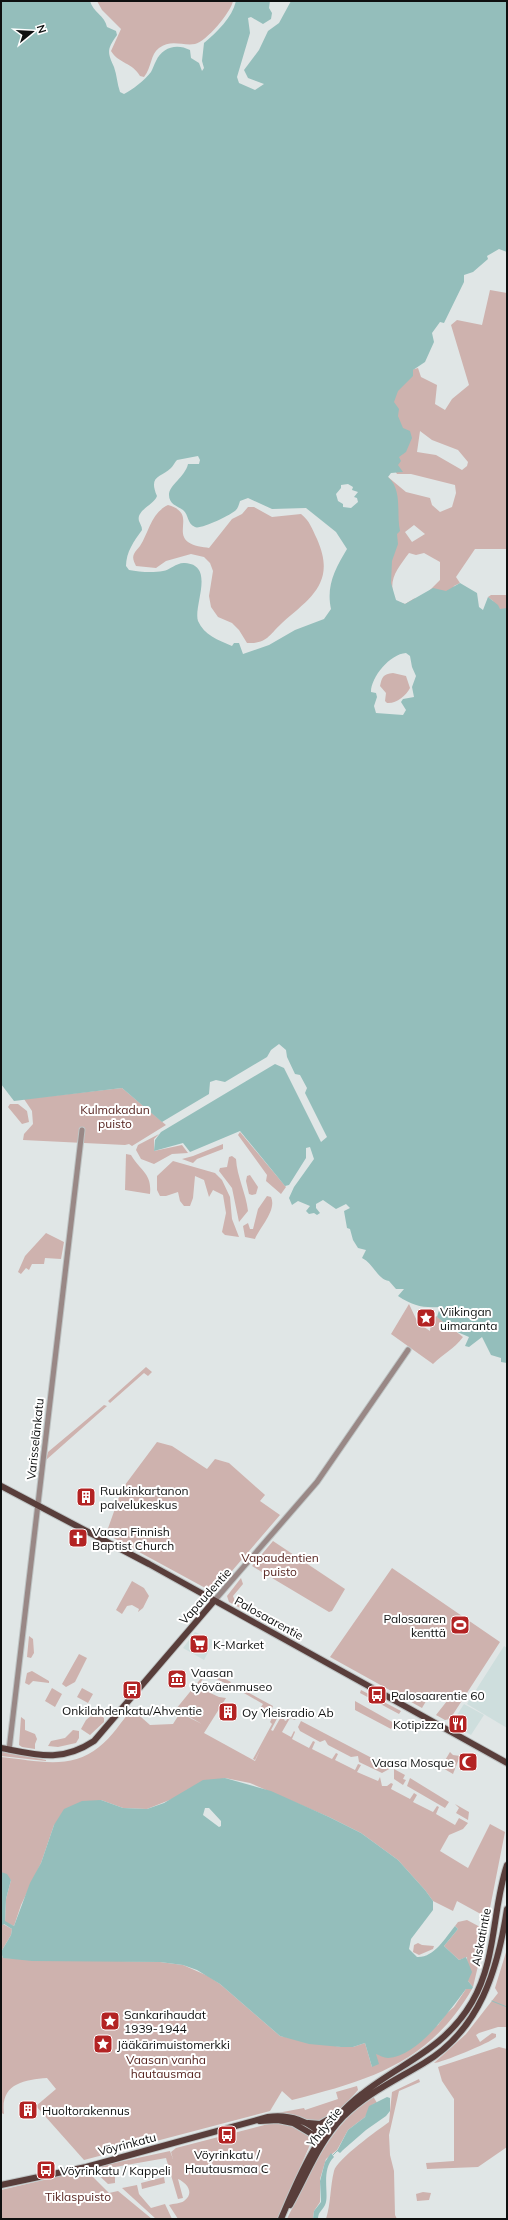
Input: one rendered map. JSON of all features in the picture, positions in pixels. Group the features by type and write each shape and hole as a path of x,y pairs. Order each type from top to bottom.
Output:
{"main road":[{"name":"Palosaarentie","path":"1,1486 149,1564 506,1762"},
{"name":"Vapaudentie","path":"1,1748 56,1756 75,1752 94,1741 214,1601"},
{"path":"503,1877 507,1857"},
{"name":"Alskatintie","path":"374,2084 420,2057 438,2043 457,2024 472,2002 483,1980 492,1950 503,1877 507,1865"},
{"name":"Alskatintie","path":"388,2083 425,2062 444,2048 462,2029 478,2007 495,1971 507,1909"},
{"name":"Yhdystie","path":"322,2137 354,2108 388,2083"},
{"name":"Yhdystie","path":"282,2219 322,2137 341,2112 374,2084"},
{"path":"304,2122 320,2124 341,2112"},
{"name":"Vöyrinkatu","path":"1,2185 86,2167 258,2121 268,2117 281,2116 304,2122 322,2137"},
{"name":"Vöyrinkatu","path":"258,2121 278,2120 293,2123 322,2137"}],"street":[{"name":"Varisselänkatu","path":"9,1750 82,1130"},
{"name":"Vapaudentie","path":"214,1601 317,1482 408,1350"}],"shaded area":[{"path":"195,1632 214,1641 204,1660 183,1648"},
{"path":"504,1646 507,1648 507,1728 467,1704"},
{"path":"464,1704 484,1715 471,1735 451,1724"}],"green space":[{"path":"97,1 233,1 223,19 200,42 195,44 172,43 163,45 159,48 154,54 144,77 140,76 134,68 118,58 111,51 121,29 102,10"},
{"path":"490,290 507,293 507,549 475,549 456,577 460,583 454,586 450,596 429,591 440,580 440,562 424,553 416,555 409,553 397,570 392,587 396,601 405,604 415,598 409,609 389,597 388,477 406,492 430,498 432,505 440,512 452,507 456,493 455,485 411,474 397,474 388,459 390,414 401,373 418,368 421,377 437,385 435,404 445,410 452,399 469,385 451,325 457,320 482,325","holes":["420,431 432,440 458,450 468,462 467,466 462,470 436,455 417,452","414,525 425,534 412,542 405,532"]},
{"path":"168,505 176,508 183,517 184,538 188,542 195,545 209,548 232,519 242,514 248,507 254,507 272,517 301,514 307,519 317,539 322,554 324,567 322,578 318,587 303,605 267,638 259,642 247,643 239,630 232,623 218,617 211,607 209,596 213,571 210,563 204,557 191,554 166,561 156,568 136,566 133,558 134,553 143,541 154,518 162,508"},
{"path":"491,595 507,595 507,635 493,601 488,597"},
{"path":"393,673 406,676 410,688 400,699 387,703 385,701 386,693 380,686 381,680 387,674"},
{"name":"Kulmakadun puisto","path":"122,1088 166,1125 132,1146 129,1144 23,1140 24,1134 33,1124 32,1111 24,1099"},
{"path":"10,1104 18,1104 27,1111 29,1122 22,1124 8,1107"},
{"path":"240,1132 286,1187 281,1194 266,1181 267,1175 238,1135"},
{"path":"159,1134 154,1139 154,1151 182,1145 188,1153 172,1154 154,1164 141,1159 136,1150 138,1145"},
{"path":"223,1144 223,1149 197,1159 193,1163 182,1159 193,1156"},
{"path":"126,1154 131,1155 148,1177 150,1194 125,1190"},
{"path":"232,1156 236,1159 248,1211 239,1222 232,1188 219,1171 220,1168 227,1167 229,1157"},
{"path":"173,1161 215,1173 222,1180 230,1197 232,1219 239,1237 225,1235 222,1232 226,1213 223,1195 213,1190 209,1197 204,1180 195,1176 193,1198 190,1206 184,1206 180,1201 178,1192 166,1196 160,1196 157,1190 157,1176"},
{"path":"250,1175 258,1187 256,1194 252,1195 249,1194 246,1181 247,1176"},
{"path":"267,1196 271,1197 272,1202 270,1213 255,1239 245,1237 243,1226 248,1223 250,1229 253,1229 258,1209"},
{"path":"46,1233 64,1242 61,1259 45,1258 44,1264 32,1264 29,1270 26,1268 21,1274 18,1272 25,1256"},
{"path":"409,1304 418,1323 430,1331 431,1321 436,1316 463,1337 456,1345 433,1364 391,1334"},
{"path":"146,1367 152,1372 148,1376 144,1373 110,1403 108,1401"},
{"path":"104,1405 107,1406 46,1460 48,1452"},
{"path":"157,1442 172,1446 207,1469 215,1459 229,1463 265,1495 260,1501 280,1515 219,1586 209,1590 106,1534 122,1489"},
{"name":"Vapaudentien puisto","path":"273,1541 345,1589 332,1611 329,1612 252,1566"},
{"path":"392,1568 500,1642 450,1719 445,1720 436,1715 447,1701 432,1691 422,1708 330,1657"},
{"path":"241,1578 243,1584 233,1596 235,1601 250,1609 253,1615 229,1602 227,1596"},
{"path":"132,1581 144,1588 149,1596 143,1608 138,1612 139,1609 132,1605 127,1606 122,1614 116,1610"},
{"path":"29,1636 33,1639 34,1653 31,1658 27,1657"},
{"path":"79,1654 87,1658 75,1682 66,1687 62,1684"},
{"path":"32,1671 49,1681 49,1683 33,1681 29,1685 25,1683 27,1673"},
{"path":"207,1671 200,1684 210,1689 208,1692 219,1697 226,1698 204,1733 255,1761 261,1748 255,1760 253,1759 272,1724 270,1722 276,1710 280,1709 281,1711 271,1730 273,1731 283,1713 287,1713 284,1720 286,1721 290,1714 296,1717 295,1720 290,1718 282,1732 291,1737 294,1731 295,1732 292,1739 309,1748 313,1741 315,1742 312,1749 332,1759 336,1753 338,1754 335,1760 355,1770 358,1764 361,1765 357,1772 378,1781 380,1777 382,1786 387,1786 391,1783 393,1784 391,1789 410,1799 414,1793 417,1795 413,1802 433,1812 437,1806 439,1807 436,1814 455,1825 459,1818 468,1823 463,1829 449,1835 440,1851 468,1868 490,1824 505,1832 488,1918 457,1901 453,1911 433,1901 398,1860 361,1833 329,1817 250,1783 225,1778 147,1809 123,1808 101,1800 54,1825 41,1863 21,1905 14,1926 5,1922 6,1899 11,1880 1,1872 1,1757 52,1762 64,1762 76,1759 88,1754 104,1743 132,1709 150,1725 173,1724 180,1713 202,1724 176,1709"},
{"path":"210,1671 231,1682 229,1685 210,1676 207,1677"},
{"path":"238,1687 273,1706 266,1720 269,1712 261,1707 263,1704 237,1689"},
{"path":"52,1688 62,1694 55,1707 45,1701"},
{"path":"82,1688 93,1694 88,1703 77,1697"},
{"path":"361,1690 401,1711 399,1714 360,1693"},
{"path":"355,1701 394,1723 391,1729 355,1710"},
{"path":"94,1713 101,1715 104,1718 104,1722 90,1735 81,1729 86,1720"},
{"path":"21,1717 25,1720 25,1730 35,1734 37,1739 35,1749 22,1747 19,1745"},
{"path":"301,1721 391,1768 382,1773 359,1762 358,1756 351,1757 328,1745 325,1740 320,1742 300,1731 298,1727"},
{"path":"73,1730 79,1731 79,1738 76,1743 58,1747 48,1746 51,1741 65,1738"},
{"path":"1,1751 46,1760 46,1761 1,1756"},
{"path":"450,1752 453,1755 460,1756 453,1774 441,1767"},
{"path":"394,1769 405,1775 403,1779 406,1780 403,1785 394,1779"},
{"path":"410,1778 449,1802 445,1808 407,1786"},
{"path":"455,1804 469,1812 468,1820 456,1813 459,1808"},
{"path":"467,1920 482,1928 483,1945 473,1987 468,1981 467,1957 459,1960 444,1946 458,1929 455,1926 458,1922"},
{"path":"3,1924 12,1929 11,1935 1,1952 1,1926"},
{"path":"418,1943 422,1945 434,1946 433,1949 419,1955 413,1952 414,1945"},
{"path":"507,1949 507,2027 498,2027 479,2033 476,2035 480,2042 492,2033 496,2034 496,2037 485,2044 446,2060 434,2063 466,2034 498,1993 495,1988"},
{"name":"Vaasan vanha hautausmaa","path":"1,1952 3,1958 160,1962 183,1965 208,1976 220,1984 280,2036 341,2047 353,2047 365,2043 372,2067 376,2054 438,2025 446,2014 454,2007 466,1989 472,1989 455,2014 437,2035 417,2051 395,2065 372,2076 347,2085 292,2100 282,2091 270,2111 84,2160 36,2106 56,2089 47,2078 22,2082 15,2086 6,2096 4,2114 1,2113"},
{"path":"499,2047 507,2049 507,2147 478,2167 427,2169 426,2163 454,2161 454,2099 442,2081 438,2067"},
{"path":"419,2079 420,2082 399,2091 389,2135 390,2155 394,2171 395,2215 397,2219 326,2219 334,2171 337,2166 342,2159 358,2145 389,2122 392,2092"},
{"path":"357,2086 358,2090 345,2104 325,2120 308,2121 272,2114 304,2108 305,2110 338,2099 336,2092"},
{"path":"373,2096 377,2103 373,2104 365,2117 348,2130 337,2150 326,2159 320,2179 320,2202 314,2211 313,2219 287,2219 313,2168 333,2136 344,2121"},
{"path":"276,2122 302,2129 310,2135 312,2140 278,2219 178,2219 169,2205 181,2203 187,2198 189,2192 187,2186 178,2179 183,2198 178,2199 166,2158 115,2167 115,2183 108,2184 91,2168 170,2151 173,2159 171,2152 176,2148"},
{"name":"Tiklaspuisto","path":"86,2170 109,2193 118,2191 152,2219 1,2219 1,2190"},
{"path":"164,2177 165,2183 142,2189 141,2183"},
{"path":"137,2185 139,2194 151,2208 165,2204 172,2219 156,2219 122,2188"},
{"path":"423,2192 431,2193 429,2200 417,2201 416,2194"}],"water":[{"path":"1,1 90,1 106,23 107,27 116,31 117,35 111,44 109,54 115,70 120,92 124,94 151,72 155,62 162,52 170,48 180,47 190,50 191,58 199,63 202,71 204,68 202,61 204,43 228,19 236,1 270,1 269,8 272,13 271,19 263,24 251,17 248,18 250,33 237,77 239,83 255,90 264,84 248,78 244,70 259,50 268,31 279,23 291,1 507,1 507,252 499,249 487,256 488,259 473,272 464,275 464,282 444,323 440,322 432,333 434,342 425,362 413,370 413,376 398,391 394,402 399,409 398,416 403,428 410,431 412,438 406,452 399,457 401,461 398,465 403,472 391,473 388,477 393,482 396,489 400,531 397,534 398,544 392,561 391,583 396,600 405,604 433,588 446,591 460,583 477,593 479,607 483,610 488,597 498,605 500,609 507,608 507,1363 501,1362 501,1358 491,1355 482,1337 469,1347 465,1346 469,1337 455,1331 437,1317 440,1307 418,1306 398,1296 404,1289 396,1289 389,1281 382,1278 366,1260 362,1258 366,1250 358,1248 353,1240 350,1229 347,1228 344,1211 350,1208 346,1204 336,1209 323,1200 316,1204 316,1208 320,1213 317,1215 314,1213 309,1214 306,1211 310,1206 298,1201 292,1205 289,1198 294,1187 314,1159 310,1147 306,1148 306,1158 289,1185 285,1186 240,1131 190,1152 183,1143 154,1151 155,1140 161,1132 275,1064 284,1068 321,1142 327,1137 305,1093 307,1088 300,1075 295,1074 287,1057 286,1050 279,1044 271,1050 267,1057 225,1082 216,1080 210,1082 209,1094 162,1122 122,1088 14,1101 1,1084","holes":["198,456 200,460 199,464 188,464 184,473 172,488 169,495 170,501 183,510 192,526 198,527 216,522 237,509 240,501 248,498 272,509 306,508 336,532 347,549 335,571 330,593 331,609 324,619 295,630 269,645 243,654 239,643 234,643 232,646 222,642 204,630 198,621 197,614 201,578 199,571 194,565 182,563 166,570 155,572 129,570 126,566 127,556 133,543 142,530 139,521 140,514 157,496 154,484 157,478 171,468 177,460","348,484 353,487 352,490 358,492 354,497 357,498 358,502 351,508 343,507 343,504 338,501 336,494 341,488 341,485","406,653 410,656 412,667 416,676 412,687 414,697 403,699 401,702 406,710 403,715 376,713 374,706 377,697 376,693 371,692 374,680 382,667 400,654"]},
{"path":"225,1778 271,1791 361,1833 398,1860 433,1901 433,1910 411,1939 409,1949 417,1957 434,1951 455,1926 458,1929 444,1946 459,1960 466,1957 472,1972 468,1981 473,1987 472,1989 466,1989 442,2020 422,2041 400,2055 388,2058 376,2054 379,2064 372,2067 365,2043 353,2047 341,2047 309,2044 280,2036 220,1984 197,1970 183,1965 160,1962 32,1961 3,1958 1,1952 11,1935 12,1929 4,1924 1,1926 1,1872 7,1874 11,1880 6,1899 5,1921 14,1926 30,1883 41,1863 54,1825 64,1809 82,1801 101,1800 123,1808 147,1809 164,1803 203,1780","holes":["205,1808 209,1808 221,1821 221,1826 219,1827 203,1815"]},
{"path":"387,2097 390,2098 390,2111 386,2116 366,2130 340,2153 337,2151 348,2130 365,2117 369,2106"},
{"path":"331,2153 334,2157 327,2169 325,2205 318,2219 313,2219 314,2211 321,2202 320,2181 325,2162"}],"waterway":[{"path":"492,2001 507,2007"},
{"path":"333,2155 338,2150"}],"place":[{"name":"Viikingan uimaranta","path":"426,1318"},
{"name":"Ruukinkartanon palvelukeskus","path":"86,1497"},
{"name":"Vaasa Finnish Baptist Church","path":"78,1538"},
{"name":"Palosaaren kenttä","path":"460,1625"},
{"name":"K-Market","path":"199,1644"},
{"name":"Vaasan työväenmuseo","path":"177,1679"},
{"name":"Onkilahdenkatu/Ahventie","path":"132,1690"},
{"name":"Palosaarentie 60","path":"377,1695"},
{"name":"Oy Yleisradio Ab","path":"228,1712"},
{"name":"Kotipizza","path":"458,1724"},
{"name":"Vaasa Mosque","path":"468,1762"},
{"name":"Sankarihaudat 1939-1944","path":"110,2021"},
{"name":"Jääkärimuistomerkki","path":"103,2044"},
{"name":"Huoltorakennus","path":"28,2110"},
{"name":"Vöyrinkatu / Hautausmaa C","path":"227,2135"},
{"name":"Vöyrinkatu / Kappeli","path":"46,2170"}]}
